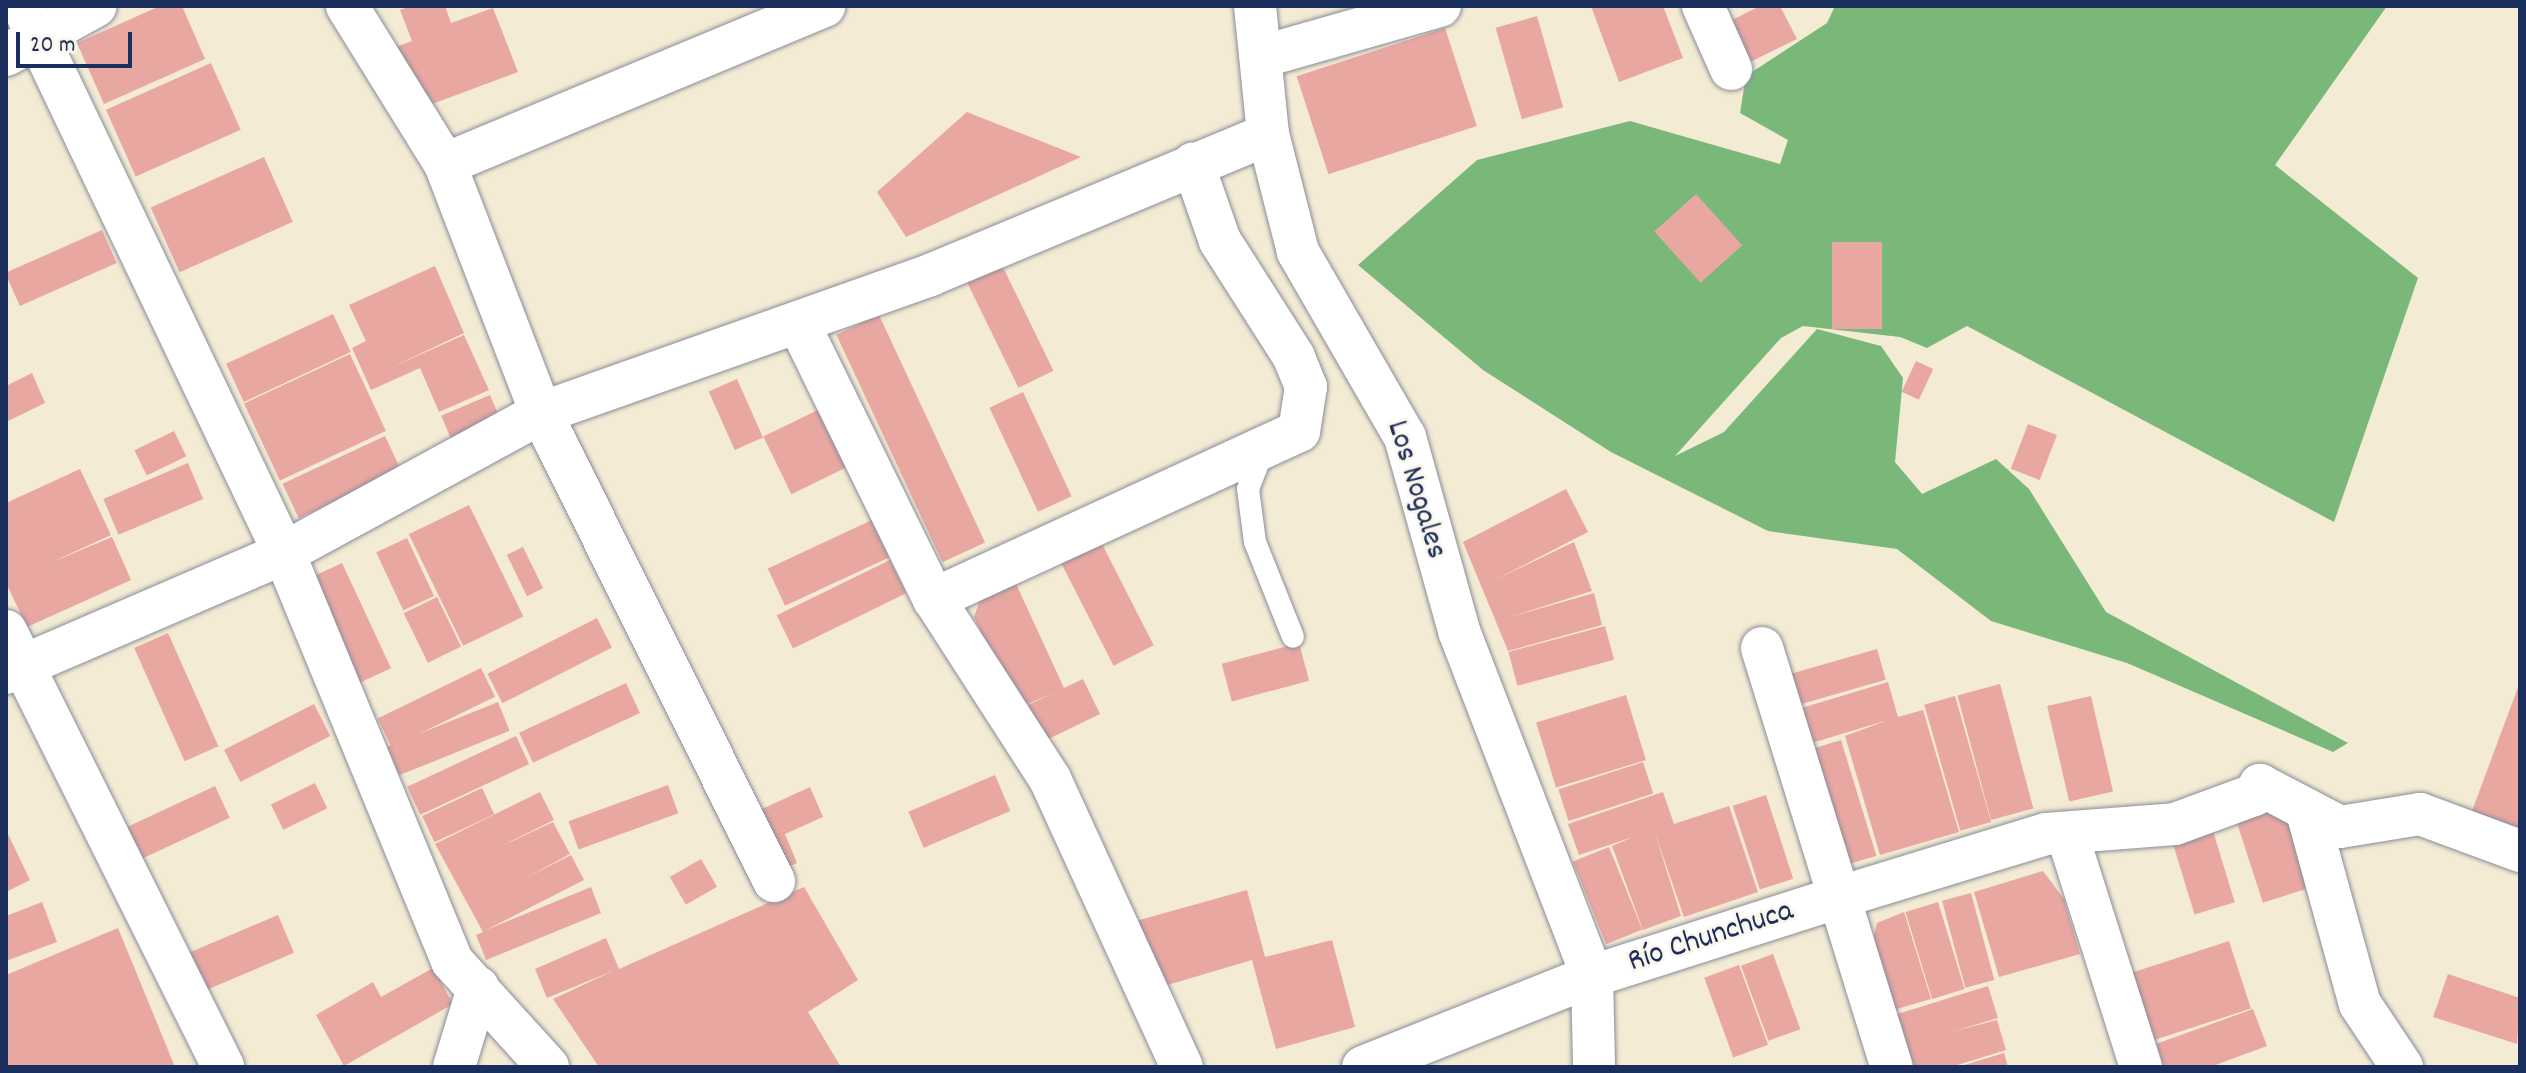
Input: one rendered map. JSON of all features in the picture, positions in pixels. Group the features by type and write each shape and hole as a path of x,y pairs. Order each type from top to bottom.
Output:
{"street":[{"path":"96,6 23,34 284,553 452,961 548,1067"},
{"path":"347,6 445,164 541,413 774,881"},
{"path":"445,164 824,6"},
{"name":"Los Nogales","path":"1255,6 1264,56 1268,134 1298,252 1405,437 1459,631 1592,976 1594,1067"},
{"path":"1264,56 1440,6"},
{"path":"1703,6 1731,69"},
{"path":"223,1067 12,657 284,553 541,413 799,324 1268,134"},
{"path":"934,599 1299,431 1306,387 1220,241 1193,164"},
{"path":"799,324 934,599 1050,779 1182,1067"},
{"path":"1762,648 1892,1067"},
{"name":"Río Chunchuca","path":"1363,1067 1446,1053 1592,976 2046,834 2068,837 2175,824 2254,795 2260,785 2307,812"},
{"path":"2307,812 2355,828 2420,814 2520,851"},
{"path":"2307,812 2360,1004 2402,1067"},
{"path":"2068,837 2141,1067"},
{"path":"454,1067 478,988"}],"lane":[{"path":"1264,447 1248,489 1255,542 1293,637"}],"green space":[{"path":"1835,6 2387,6 2275,165 2418,278 2334,522 1967,326 1927,348 1900,337 1803,326 1781,338 1675,456 1724,432 1817,329 1881,346 1903,378 1895,462 1922,494 1996,459 2029,489 2106,612 2348,743 2333,752 2127,663 1991,621 1897,549 1768,531 1611,452 1483,370 1358,265 1477,160 1630,121 1780,164 1788,140 1740,113 1746,76 1827,23"}],"building":[{"path":"160,6 182,6 205,59 104,104 77,43"},
{"path":"410,6 445,6 451,23 493,8 518,72 416,110 393,48 412,41 400,10"},
{"path":"1591,6 1663,6 1683,58 1619,82"},
{"path":"1760,6 1780,6 1797,39 1744,65 1724,24"},
{"path":"1537,16 1563,107 1522,119 1496,28"},
{"path":"1445,28 1477,126 1328,174 1297,76"},
{"path":"211,63 241,130 136,176 106,110"},
{"path":"967,112 1081,157 906,237 877,192"},
{"path":"264,157 293,222 180,272 151,207"},
{"path":"1696,194 1742,245 1701,283 1654,231"},
{"path":"102,230 117,263 20,306 6,273"},
{"path":"1832,242 1882,242 1882,329 1832,329"},
{"path":"1000,261 1053,371 1018,388 965,278"},
{"path":"435,266 464,333 390,368 464,335 489,390 439,412 420,368 371,390 352,348 366,341 349,305"},
{"path":"333,314 351,352 244,402 226,364"},
{"path":"879,315 985,542 942,562 836,335"},
{"path":"350,354 386,431 280,480 244,403"},
{"path":"1916,361 1933,369 1919,400 1902,392"},
{"path":"32,373 45,403 6,422 6,386"},
{"path":"737,379 763,437 735,450 709,392"},
{"path":"1023,392 1072,496 1038,512 989,408"},
{"path":"490,395 503,426 454,447 441,416"},
{"path":"820,409 848,467 791,494 763,437"},
{"path":"2028,424 2057,435 2040,480 2011,469"},
{"path":"174,431 186,456 147,475 134,450"},
{"path":"385,436 401,470 299,518 283,484"},
{"path":"188,463 203,499 119,535 103,499"},
{"path":"80,469 111,535 50,563 112,537 131,580 27,627 6,583 6,503"},
{"path":"1566,489 1588,532 1493,581 1574,542 1592,591 1510,617 1594,593 1602,625 1508,651 1463,542"},
{"path":"469,505 523,616 463,646 409,534"},
{"path":"872,520 889,557 785,606 768,569"},
{"path":"407,538 434,596 403,610 376,552"},
{"path":"1101,542 1154,645 1114,666 1061,562"},
{"path":"523,547 543,588 527,596 507,555"},
{"path":"890,560 906,593 793,648 777,615"},
{"path":"342,563 391,668 355,685 306,580"},
{"path":"1012,575 1064,688 1083,679 1100,714 1034,746 1018,710 1055,692 1017,709 974,617 984,588"},
{"path":"437,597 461,646 428,663 404,613"},
{"path":"597,618 612,647 502,703 487,674"},
{"path":"1605,626 1614,660 1517,686 1508,652"},
{"path":"168,633 218,746 185,761 134,648"},
{"path":"1299,643 1309,681 1232,701 1222,664"},
{"path":"1877,649 1886,680 1784,709 1775,678"},
{"path":"481,668 495,697 392,747 378,718"},
{"path":"1888,682 1898,717 1923,710 1959,832 1880,855 1845,736 1888,720 1795,748 1785,713"},
{"path":"2520,682 2520,838 2469,819"},
{"path":"626,683 640,713 533,763 519,733"},
{"path":"2000,684 2033,809 1991,820 1957,695"},
{"path":"1626,695 1646,760 1556,788 1536,722"},
{"path":"1955,696 1991,822 1960,831 1924,705"},
{"path":"2091,696 2113,791 2069,802 2047,706"},
{"path":"498,702 510,731 399,775 388,747"},
{"path":"314,704 330,736 240,782 224,750"},
{"path":"516,736 529,764 420,815 407,787"},
{"path":"1841,740 1876,856 1833,869 1798,753"},
{"path":"1643,762 1653,793 1569,821 1558,790"},
{"path":"995,775 1010,811 924,848 908,812"},
{"path":"315,783 327,808 283,830 271,804"},
{"path":"668,785 678,813 579,849 568,821"},
{"path":"215,786 230,818 130,864 115,832"},
{"path":"810,787 823,817 785,834 797,863 773,874 747,816"},
{"path":"482,788 494,814 434,842 422,816"},
{"path":"540,792 554,820 495,849 553,822 570,854 524,879 571,855 584,880 486,930 591,887 601,913 486,960 476,935 483,932 435,844"},
{"path":"1663,792 1674,824 1729,806 1758,892 1684,917 1654,830 1681,916 1643,930 1612,846 1633,837 1579,855 1568,824"},
{"path":"1766,795 1793,879 1760,890 1733,806"},
{"path":"2282,803 2310,888 2263,903 2235,818"},
{"path":"2209,818 2235,902 2195,914 2169,830"},
{"path":"6,830 30,880 6,892"},
{"path":"1609,847 1642,930 1606,944 1573,862"},
{"path":"701,859 717,887 686,905 670,877"},
{"path":"2043,871 2064,899 2080,954 1999,977 1974,892"},
{"path":"804,887 858,980 808,1012 841,1067 599,1067 553,999 615,970 547,998 535,969 606,938 619,969"},
{"path":"1247,890 1265,957 1332,940 1355,1027 1276,1049 1252,960 1154,989 1136,921"},
{"path":"1971,893 1994,980 1965,988 1942,901"},
{"path":"42,902 57,942 6,961 6,916"},
{"path":"1938,902 1965,989 1932,999 1905,912"},
{"path":"1904,912 1931,999 1890,1011 1870,951 1877,923"},
{"path":"278,915 294,953 204,991 188,953"},
{"path":"118,928 175,1067 6,1067 6,975"},
{"path":"2229,941 2251,1009 2152,1041 2130,973"},
{"path":"1773,954 1800,1029 1768,1041 1741,966"},
{"path":"1739,965 1768,1045 1733,1058 1704,978"},
{"path":"433,968 453,1004 344,1066 316,1015 373,982 381,997"},
{"path":"2448,974 2520,998 2517,1044 2433,1017"},
{"path":"1988,986 1998,1018 1951,1032 1997,1020 2006,1050 1951,1067 1906,1067 1891,1016"},
{"path":"2253,1009 2267,1046 2210,1067 2164,1067 2156,1044"},
{"path":"2004,1053 2008,1067 1961,1067 1961,1066"}]}
